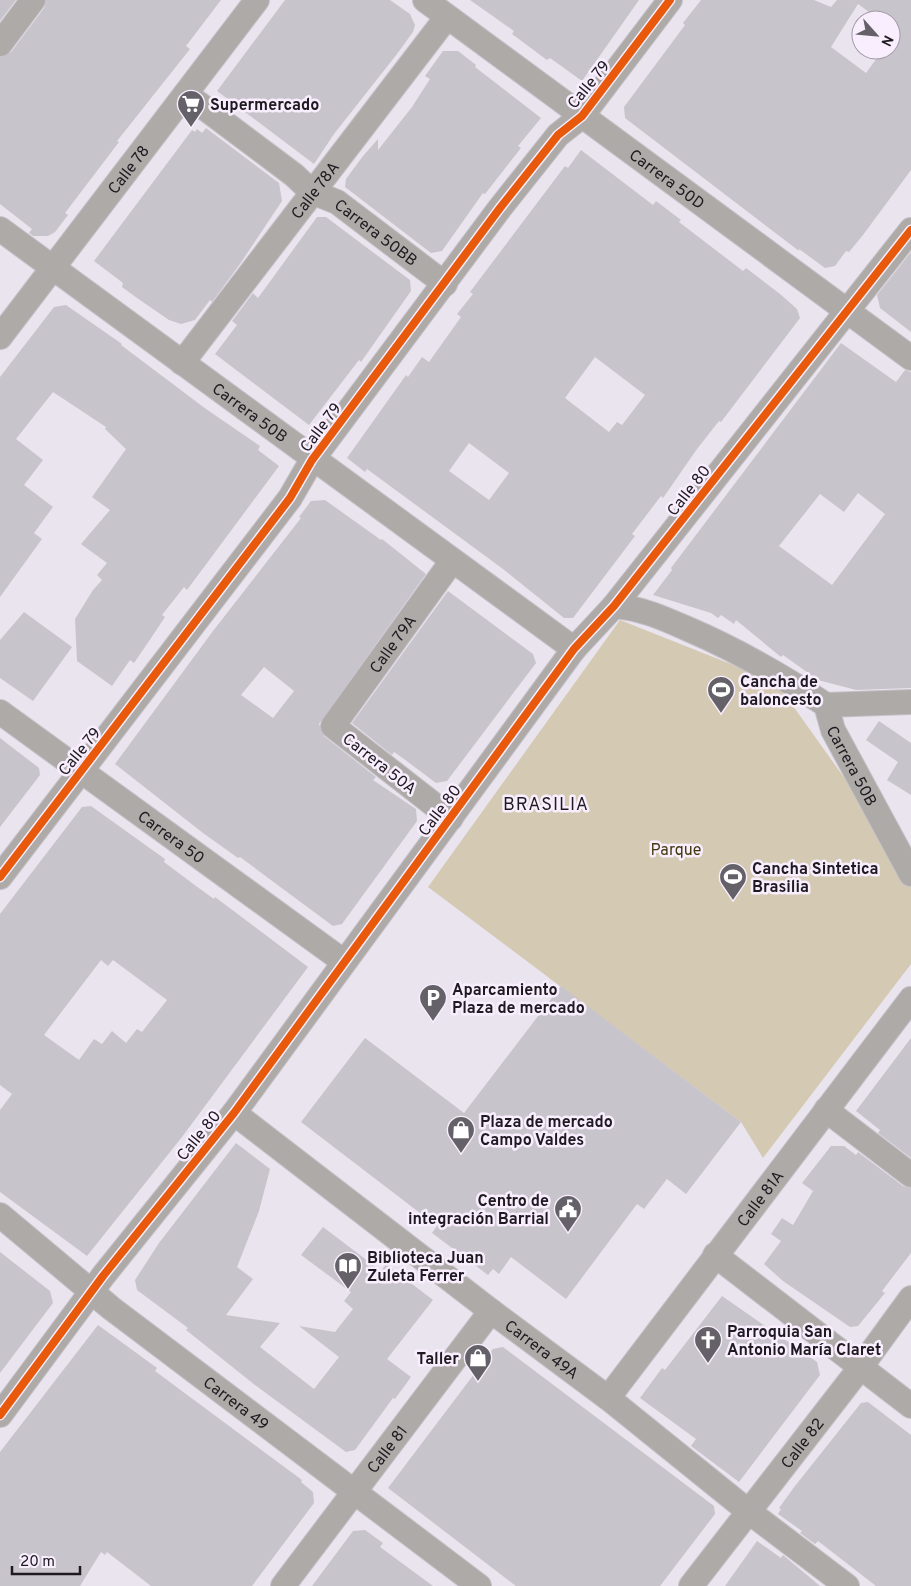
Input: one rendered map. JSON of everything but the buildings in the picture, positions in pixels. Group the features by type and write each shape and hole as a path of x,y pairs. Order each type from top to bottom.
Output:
{"street":[{"path":"0,44 33,0"},
{"name":"Calle 78","path":"0,337 256,0"},
{"name":"Carrera 50D","path":"425,0 911,358"},
{"name":"Calle 79","path":"0,877 64,791 83,771 290,498 312,460 500,208 558,135 582,116 670,0"},
{"name":"Calle 78A","path":"182,363 447,17"},
{"name":"Carrera 50BB","path":"186,94 294,175 312,192 337,202 445,284"},
{"name":"Carrera 50B","path":"0,229 312,460 574,649"},
{"name":"Calle 80","path":"0,1415 92,1292 234,1113 343,961 451,818 574,649 614,606 911,230"},
{"name":"Calle 79A","path":"333,726 452,562"},
{"name":"Carrera 50B","path":"614,606 641,610 730,647 780,674 826,705 833,730 911,874"},
{"path":"826,705 911,702"},
{"name":"Carrera 50","path":"0,712 343,961"},
{"name":"Carrera 50A","path":"333,726 451,818"},
{"name":"Calle 81A","path":"608,1398 911,999"},
{"path":"826,1110 911,1175"},
{"name":"Carrera 49A","path":"234,1113 491,1311 608,1398 748,1511 847,1586"},
{"name":"Carrera 49","path":"0,1215 92,1292 479,1586"},
{"path":"715,1255 911,1406"},
{"name":"Calle 82","path":"690,1586 860,1368 911,1298"},
{"name":"Calle 81","path":"283,1586 491,1311"}],"green space":[{"name":"Parque","path":"620,620 776,682 875,821 911,887 911,964 763,1158 741,1122 428,887"}],"cycle path":[{"path":"0,877 290,498 312,460 500,208 558,135 582,116 670,0"},
{"path":"0,1415 103,1276 234,1113 574,649 614,606 911,230"}],"place":[{"name":"Supermercado","path":"191,128"},
{"name":"Cancha de baloncesto","path":"721,714"},
{"name":"Cancha Sintetica Brasilia","path":"733,901"},
{"name":"Aparcamiento Plaza de mercado","path":"433,1022"},
{"name":"Plaza de mercado Campo Valdes","path":"461,1154"},
{"name":"Centro de integración Barrial","path":"568,1233"},
{"name":"Biblioteca Juan Zuleta Ferrer","path":"348,1290"},
{"name":"Parroquia San Antonio María Claret","path":"708,1364"},
{"name":"Taller","path":"478,1382"}],"district":[{"name":"BRASILIA","path":"546,804"}]}
